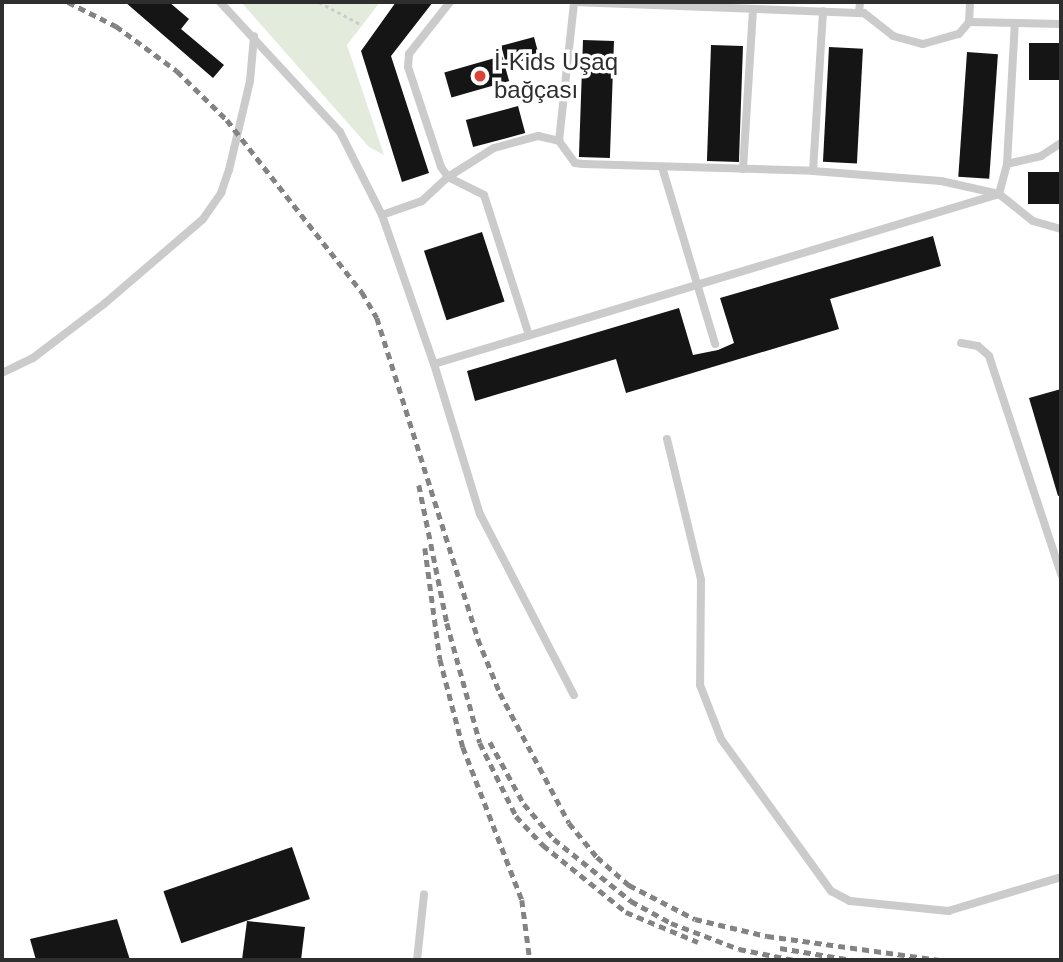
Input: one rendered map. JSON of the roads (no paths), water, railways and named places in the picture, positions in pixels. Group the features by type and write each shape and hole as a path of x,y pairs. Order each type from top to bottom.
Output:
{"lane":[{"path":"220,2 340,132 382,215 434,364 480,514 575,695"},
{"path":"450,2 409,54 408,67 448,177 484,195 529,335"},
{"path":"559,141 574,2 859,13 871,16 892,36 923,44 959,34 969,22 970,2"},
{"path":"859,13 860,2"},
{"path":"743,169 753,9"},
{"path":"813,171 823,11"},
{"path":"969,22 1061,24"},
{"path":"999,194 1007,164 1015,23"},
{"path":"2,373 33,358 104,304 208,213 229,170 250,81 254,36"},
{"path":"382,215 422,201 448,177 494,148 538,136 559,141 575,163 902,175 999,194 1033,221 1061,229"},
{"path":"1007,164 1041,156 1061,143"},
{"path":"662,167 715,344"},
{"path":"434,364 999,194"},
{"path":"961,343 978,346 989,356 1061,574"},
{"path":"667,439 701,580 700,685 721,739 831,891 850,901 948,911 1061,877"},
{"path":"417,960 424,894"}],"railway":[{"path":"68,2 116,26 177,71 227,120 362,292 377,318 478,639 500,693 569,823 597,857 629,885 695,919 767,936 939,960"},
{"path":"419,485 447,623 480,743 516,816 543,845 626,912 698,942"},
{"path":"425,548 440,659 463,747 522,900 530,960"},
{"path":"490,742 524,804 554,839 631,901 671,923 739,949 794,960"},
{"path":"780,948 852,960"}],"place":[{"name":"İ-Kids Uşaq bağçası","path":"480,76"}]}
